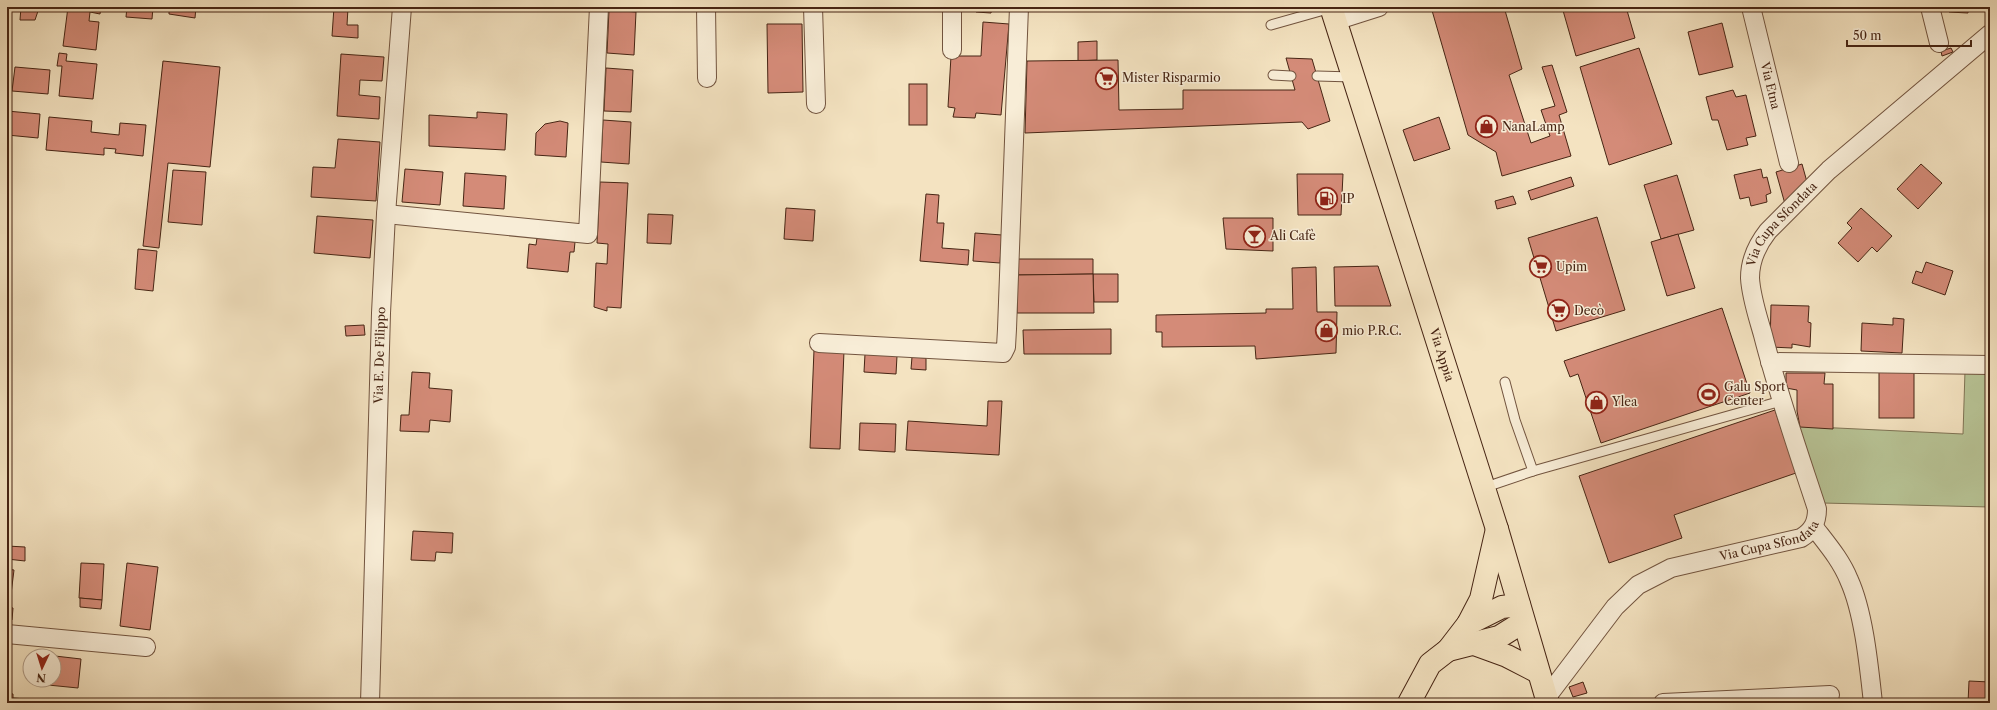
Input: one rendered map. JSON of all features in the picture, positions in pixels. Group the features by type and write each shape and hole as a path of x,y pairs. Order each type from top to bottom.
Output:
{"main road":[{"name":"Via Appia","path":"1332,12 1497,529 1547,700"},
{"path":"1471,634 1481,599 1497,529"},
{"path":"1409,703 1430,664 1471,634 1502,607 1521,614"},
{"path":"1471,634 1507,656 1538,672"}],"street":[{"name":"Via E. De Filippo","path":"370,703 381,321 386,214 402,7"},
{"path":"386,214 588,234 599,7"},
{"path":"706,7 706,78"},
{"path":"813,7 816,104"},
{"path":"952,7 952,50"},
{"path":"819,343 1003,353 1006,347 1011,254 1019,7"},
{"path":"1332,12 1380,7"},
{"name":"Via Etna","path":"1751,7 1789,163"},
{"path":"1930,7 1939,43"},
{"name":"Via Cupa Sfondata","path":"1547,700 1615,607 1638,585 1671,568 1801,538 1808,534 1814,527 1817,519 1817,509 1781,401 1750,278 1754,254 1760,241 1829,170 1990,34"},
{"path":"1770,362 1990,365"},
{"path":"1814,527 1840,561 1850,581 1856,600 1868,663 1873,703"},
{"path":"7,634 146,647"},
{"path":"1663,703 1830,695"}],"lane":[{"path":"1271,25 1332,12"},
{"path":"1274,75 1291,76"},
{"path":"1317,76 1353,77"},
{"path":"1506,382 1515,420 1533,471"},
{"path":"1483,488 1533,471 1781,401"}],"green space":[{"path":"1965,371 1990,371 1990,507 1822,503 1795,426 1963,434"}],"building":[{"path":"21,7 50,7 38,11 35,20 20,20"},
{"path":"68,7 101,7 100,14 90,12 89,21 99,22 96,50 63,46"},
{"path":"127,7 153,7 152,19 126,17"},
{"path":"169,7 196,7 195,18 169,14"},
{"path":"334,7 348,8 347,25 358,25 358,38 332,36"},
{"path":"976,7 992,7 991,13 976,12"},
{"path":"1431,7 1504,7 1522,69 1509,75 1531,143 1550,136 1541,110 1555,106 1542,67 1552,65 1567,112 1559,115 1571,156 1502,176 1496,152 1468,135"},
{"path":"1562,7 1626,7 1635,38 1576,56"},
{"path":"1950,7 1980,7 1980,9 1968,8 1968,13 1949,12"},
{"path":"609,10 636,12 634,55 607,53"},
{"path":"983,22 1009,24 1001,115 976,113 975,118 953,117 955,108 948,107 951,56 981,56"},
{"path":"1722,23 1733,67 1699,75 1688,32"},
{"path":"767,24 802,24 803,92 768,93"},
{"path":"1097,41 1097,60 1078,61 1078,42"},
{"path":"1639,48 1672,144 1609,165 1580,67"},
{"path":"1951,48 1953,52 1942,56 1941,51"},
{"path":"59,53 67,54 66,61 97,64 93,99 59,96 62,66 57,66"},
{"path":"341,54 384,57 382,81 360,80 359,95 380,97 379,119 337,116"},
{"path":"1286,58 1312,59 1330,121 1308,129 1302,122 1025,133 1027,61 1118,60 1119,110 1183,109 1183,90 1295,90"},
{"path":"163,61 220,67 210,167 168,163 159,248 143,246"},
{"path":"15,67 50,70 48,94 12,91"},
{"path":"606,68 633,70 631,112 604,111"},
{"path":"909,84 927,84 927,125 909,125"},
{"path":"1733,90 1736,97 1746,95 1756,136 1746,138 1748,145 1727,150 1718,120 1712,120 1706,97"},
{"path":"7,111 40,114 38,138 7,135"},
{"path":"477,112 507,114 505,150 429,146 429,115 477,118"},
{"path":"49,117 92,121 91,132 119,135 120,123 146,125 143,156 115,153 116,149 104,148 104,155 46,150"},
{"path":"1439,117 1450,149 1414,161 1403,130"},
{"path":"603,120 631,122 629,164 601,162"},
{"path":"560,121 568,123 566,157 535,155 536,133 545,124"},
{"path":"338,139 380,142 376,201 311,197 313,167 335,168"},
{"path":"1802,164 1807,182 1785,204 1776,172"},
{"path":"1921,164 1942,183 1918,209 1897,189"},
{"path":"405,169 443,172 440,205 402,202"},
{"path":"1761,169 1763,178 1767,177 1771,193 1766,195 1767,202 1751,206 1749,197 1740,199 1734,175"},
{"path":"173,170 206,172 202,225 168,222"},
{"path":"465,173 506,176 504,209 463,206"},
{"path":"1297,174 1343,174 1341,215 1298,215"},
{"path":"1677,175 1694,230 1661,239 1644,185"},
{"path":"1571,177 1574,186 1531,200 1528,191"},
{"path":"600,182 628,183 621,308 607,307 607,311 594,307 596,263 607,264 608,244 597,243"},
{"path":"926,194 939,195 937,223 944,223 942,248 969,250 968,265 920,261"},
{"path":"1513,196 1516,204 1497,209 1495,201"},
{"path":"786,208 815,210 813,241 784,239"},
{"path":"1861,208 1892,236 1877,252 1872,247 1858,262 1838,243 1852,228 1847,223"},
{"path":"648,214 673,215 671,244 647,243"},
{"path":"317,216 373,220 370,258 314,253"},
{"path":"1597,217 1625,310 1556,331 1528,238"},
{"path":"1223,218 1273,218 1273,251 1226,249"},
{"path":"975,233 1002,235 1000,263 973,261"},
{"path":"1678,234 1695,288 1667,296 1651,242"},
{"path":"537,238 575,242 574,252 570,252 568,272 527,268 529,244 536,245"},
{"path":"138,249 157,251 153,291 135,289"},
{"path":"1017,259 1093,259 1093,274 1017,275"},
{"path":"1926,262 1953,271 1945,295 1912,283 1916,271 1922,273"},
{"path":"1378,266 1391,306 1335,306 1334,267"},
{"path":"1316,267 1317,312 1337,312 1336,353 1256,359 1255,346 1162,347 1162,332 1156,332 1156,315 1266,313 1266,309 1293,309 1292,268"},
{"path":"1093,274 1118,274 1118,302 1094,302"},
{"path":"1093,274 1094,313 1017,313 1017,275"},
{"path":"1771,305 1809,306 1808,322 1811,323 1810,347 1792,344 1792,348 1770,347"},
{"path":"1722,308 1750,393 1601,443 1578,374 1570,377 1564,361"},
{"path":"1893,318 1904,319 1902,353 1861,351 1862,323 1893,325"},
{"path":"364,325 365,335 346,336 345,326"},
{"path":"1111,329 1111,354 1024,354 1023,330"},
{"path":"814,350 844,351 840,449 810,448"},
{"path":"865,354 897,356 896,374 864,372"},
{"path":"912,357 926,358 926,370 911,369"},
{"path":"412,372 430,373 429,388 452,390 450,422 430,420 429,432 400,431 401,415 409,415"},
{"path":"1879,372 1914,372 1914,418 1879,418"},
{"path":"1786,373 1825,373 1824,384 1833,384 1833,429 1800,427 1797,411 1797,390 1786,388"},
{"path":"988,401 1002,401 999,455 906,450 908,421 987,426"},
{"path":"1775,410 1796,473 1674,515 1682,538 1609,563 1579,476"},
{"path":"860,423 896,424 895,452 859,450"},
{"path":"413,531 453,533 452,553 436,552 435,561 411,560"},
{"path":"7,546 25,547 25,561 7,559"},
{"path":"81,563 104,564 102,600 79,598"},
{"path":"127,563 158,567 150,630 120,626"},
{"path":"7,569 14,570 11,594 7,594"},
{"path":"80,598 102,600 101,609 80,607"},
{"path":"7,607 13,608 12,620 7,620"},
{"path":"62,657 81,659 78,688 62,686"},
{"path":"1969,681 1990,682 1990,703 1968,703"},
{"path":"1583,682 1587,693 1573,697 1569,687"},
{"path":"7,693 13,694 13,703 7,703"},
{"path":"13,698 52,701 52,703 13,703"}],"place":[{"name":"Mister Risparmio","path":"1106,78"},
{"name":"NanaLamp","path":"1487,127"},
{"name":"IP","path":"1327,199"},
{"name":"Ali Cafè","path":"1255,236"},
{"name":"Upim","path":"1541,267"},
{"name":"Decò","path":"1558,311"},
{"name":"mio P.R.C.","path":"1326,331"},
{"name":"Galu Sport Center","path":"1708,394"},
{"name":"Ylea","path":"1597,402"}]}
